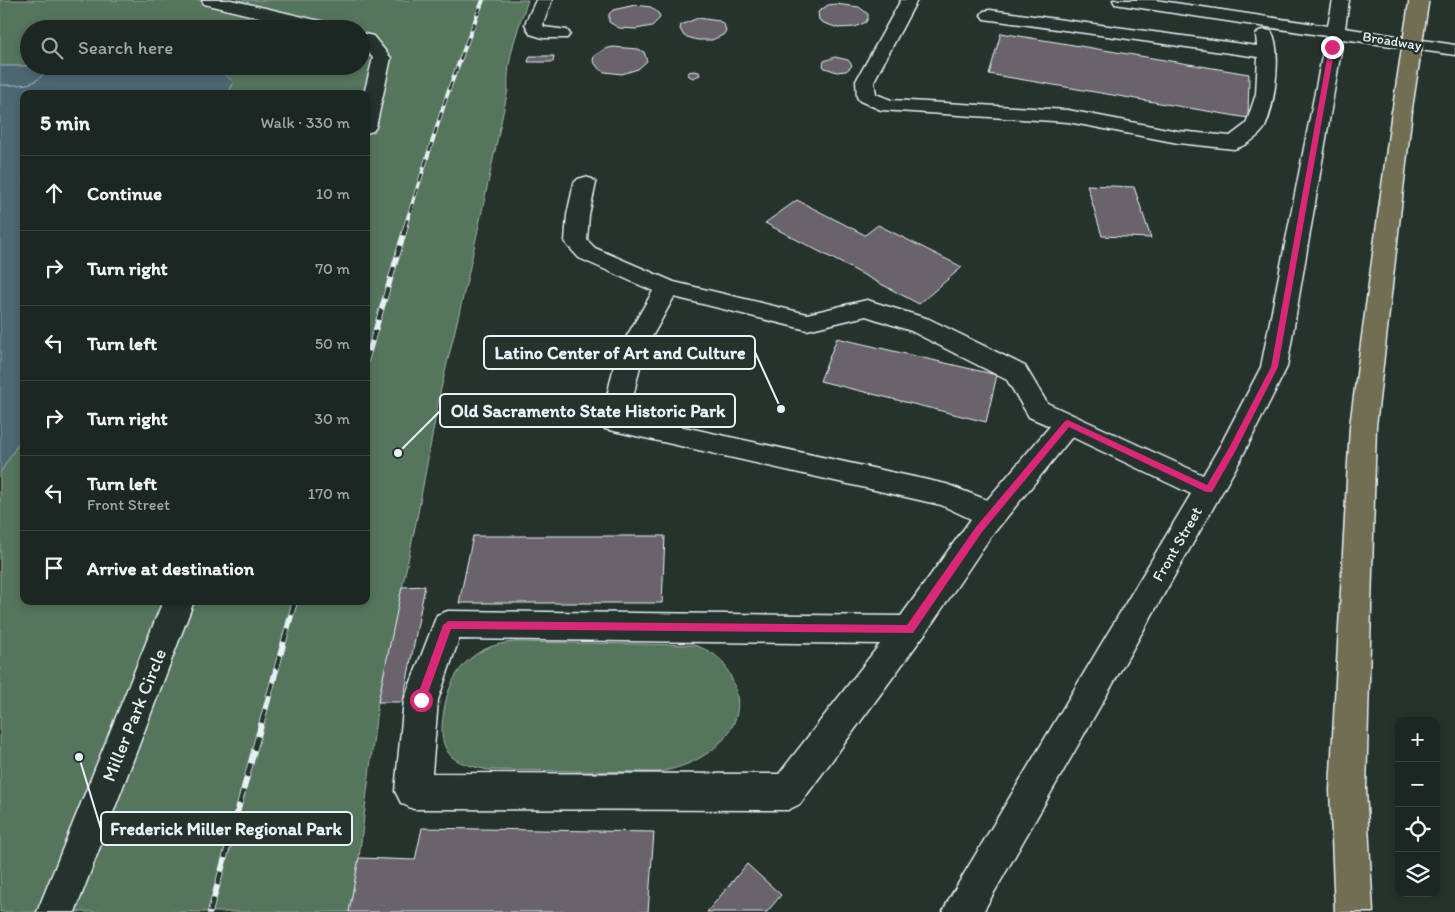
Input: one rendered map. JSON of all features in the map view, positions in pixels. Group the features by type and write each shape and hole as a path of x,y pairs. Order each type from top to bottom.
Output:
{"highway":[{"path":"1354,912 1348,790 1363,426 1402,110 1419,0"}],"street":[{"path":"210,0 293,20"},
{"path":"544,0 534,24 536,30 544,34 561,34"},
{"path":"909,0 865,81 867,97 888,106 1068,116 1178,137 1234,143 1255,127 1266,94 1267,53 1263,21"},
{"name":"Broadway","path":"1121,0 1455,50"},
{"name":"Front Street","path":"962,912 1232,450 1274,367 1332,47 1337,32 1341,0"},
{"path":"1191,43 1192,11"},
{"path":"990,15 1267,53"},
{"path":"370,44 382,58 370,110"},
{"path":"585,183 578,215 576,241 587,253 667,288 807,322 867,308 920,325 1016,373 1038,410 1209,490"},
{"path":"667,288 630,354 614,422 946,495 992,514"},
{"path":"909,630 448,625 421,700 413,791 788,792 909,630 979,530 1068,423"},
{"name":"Miller Park Circle","path":"56,912 177,605"}],"green space":[{"path":"0,0 528,0 511,56 508,90 468,276 440,393 418,513 378,702 359,858 349,912 0,912 0,473 20,440 20,605 370,605 370,90 230,90 234,82 225,75 370,75 370,20 20,20 20,66 0,66"},
{"path":"515,642 694,645 714,654 726,668 733,682 738,700 736,716 730,731 719,744 705,755 690,763 657,772 488,770 460,762 448,753 443,738 443,717 450,688 464,664 474,656 485,649 499,644"}],"water":[{"path":"0,66 20,66 20,75 225,75 234,82 230,90 20,90 20,440 0,473"}],"building":[{"path":"635,5 651,7 659,14 660,18 652,26 636,29 619,28 609,22 609,14 613,10"},
{"path":"828,5 859,7 868,14 866,22 855,27 838,28 819,20 818,12"},
{"path":"698,18 719,21 724,24 726,31 723,35 712,40 697,40 684,36 680,29 681,25"},
{"path":"1001,33 1249,74 1248,118 989,74"},
{"path":"613,47 638,49 644,52 647,61 638,69 622,74 605,72 599,69 593,61 594,56 605,49"},
{"path":"530,56 554,56 553,62 528,62"},
{"path":"835,57 848,60 852,65 851,67 846,71 837,72 823,66 824,61"},
{"path":"693,71 699,72 700,75 693,78 687,75"},
{"path":"1087,185 1134,187 1151,238 1102,236"},
{"path":"797,200 865,235 878,225 962,267 919,304 765,223"},
{"path":"837,338 997,375 986,422 820,381"},
{"path":"473,536 665,536 662,603 459,603"},
{"path":"425,586 403,702 378,702 402,587"},
{"path":"422,828 654,832 648,912 349,912 359,858 415,860"},
{"path":"747,864 781,895 767,912 707,912"}],"railway":[{"path":"405,227 449,89 483,0"},
{"path":"370,348 406,226"},
{"path":"210,912 294,605"}],"place":[{"name":"Latino Center of Art and Culture","path":"781,409"},
{"name":"Old Sacramento State Historic Park","path":"398,453"},
{"name":"Frederick Miller Regional Park","path":"79,757"}],"route":[{"path":"421,700 448,625 909,630 979,530 1068,423 1209,490 1232,450 1274,367 1332,47"}]}
